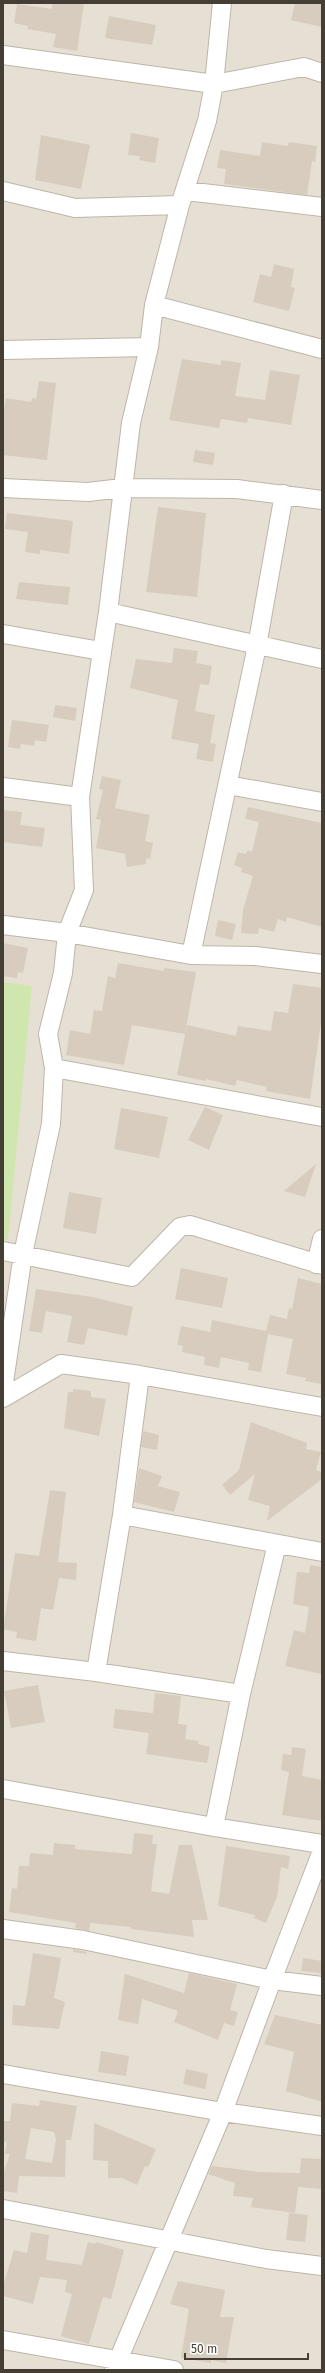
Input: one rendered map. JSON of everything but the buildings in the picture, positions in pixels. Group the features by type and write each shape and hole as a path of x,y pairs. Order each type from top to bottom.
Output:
{"street":[{"path":"3,1389 23,1254 51,1124 54,1068 48,1034 63,973 67,933 84,890 80,797 108,612 131,423 149,347 154,305 183,198 207,121 214,84 222,3"},
{"path":"3,55 214,84 304,67 322,73"},
{"path":"3,191 75,208 183,198 322,207"},
{"path":"154,305 322,349"},
{"path":"3,350 149,347"},
{"path":"3,488 88,492 122,488 237,489 322,500"},
{"path":"191,955 258,646 284,494"},
{"path":"108,612 322,659"},
{"path":"3,634 101,651"},
{"path":"228,785 322,802"},
{"path":"3,787 80,797"},
{"path":"3,925 67,933 191,955 255,956 322,964"},
{"path":"54,1068 322,1117"},
{"path":"3,1251 132,1277 180,1227 190,1225 319,1265 322,1239"},
{"path":"3,1398 61,1364 140,1375 322,1407"},
{"path":"96,1672 122,1515 140,1375"},
{"path":"122,1515 322,1552"},
{"path":"214,1827 241,1694 277,1544"},
{"path":"3,1661 96,1672 241,1694"},
{"path":"3,1789 214,1827 322,1844"},
{"path":"116,2366 168,2240 224,2112 272,1980 322,1851"},
{"path":"3,1929 83,1940 272,1980 322,1986"},
{"path":"3,2074 224,2112 322,2126"},
{"path":"3,2209 266,2259 322,2266"},
{"path":"3,2340 116,2366 174,2370"}],"shaded area":[{"path":"3,3 322,3 322,2370 3,2370"}],"green space":[{"path":"3,982 32,986 8,1240 3,1240"}]}
